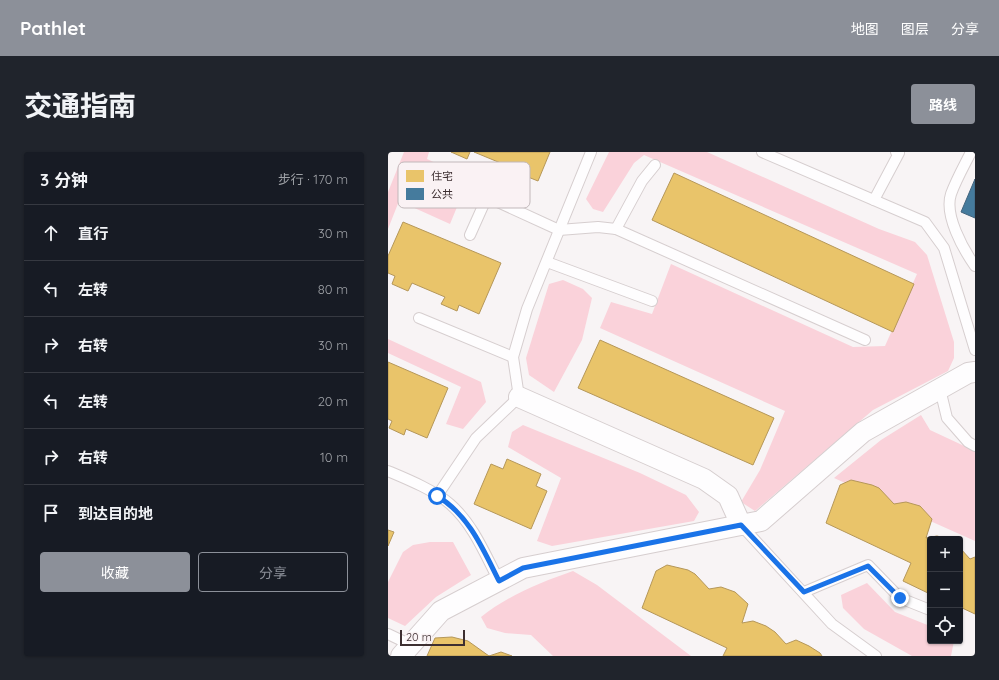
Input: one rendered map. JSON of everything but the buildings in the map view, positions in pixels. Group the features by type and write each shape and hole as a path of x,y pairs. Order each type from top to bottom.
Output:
{"street":[{"path":"406,650 441,611 523,568 761,521 863,432 968,373 975,372"},
{"path":"519,397 704,479 728,496 741,525"}],"lane":[{"path":"437,496 476,438 519,397 513,357 527,309 591,152"},
{"path":"762,152 925,222 944,248 975,350"},
{"path":"874,200 899,153 896,152"},
{"path":"971,152 950,196 952,224 966,254 975,266"},
{"path":"616,229 642,180 655,165"},
{"path":"470,235 482,208"},
{"path":"511,208 559,230 598,227 616,229 865,340"},
{"path":"546,262 652,301"},
{"path":"419,318 513,357"},
{"path":"940,389 947,418 968,442 975,446"},
{"path":"388,471 414,482 450,504 475,533 499,581"},
{"path":"741,525 832,624 876,656"},
{"path":"804,592 868,566 900,598 927,609"},
{"path":"388,634 406,650"}],"shaded area":[{"path":"404,152 429,152 427,159 434,162 400,162"},
{"path":"609,152 707,152 879,229 915,242 927,255 954,342 954,358 948,371 873,410 755,511 741,502 760,470 785,411 600,328 611,302 652,314 671,264 853,347 885,346 917,274 644,155 634,163 603,212 593,209 586,199"},
{"path":"398,167 398,204 388,229 388,192"},
{"path":"415,208 457,208 450,224"},
{"path":"563,280 583,289 592,298 582,340 554,392 529,375 526,358 549,284"},
{"path":"388,339 481,382 486,402 463,429 446,424 461,387 388,353"},
{"path":"921,415 930,430 975,451 975,541 834,478 881,440"},
{"path":"523,425 640,473 686,495 699,512 694,521 552,546 537,541 561,478 508,447 512,432"},
{"path":"430,542 453,542 471,575 436,597 405,626 388,618 388,582 403,552 413,545"},
{"path":"573,571 597,585 691,656 553,656 531,635 505,633 487,628 481,617 491,609 525,590"},
{"path":"867,583 895,612 927,625 927,644 953,644 951,656 912,656 864,629 843,608 841,595"}],"route":[{"path":"437,496 450,504 475,533 499,581 523,568 672,540 741,525 804,592 868,566 900,598"}]}
